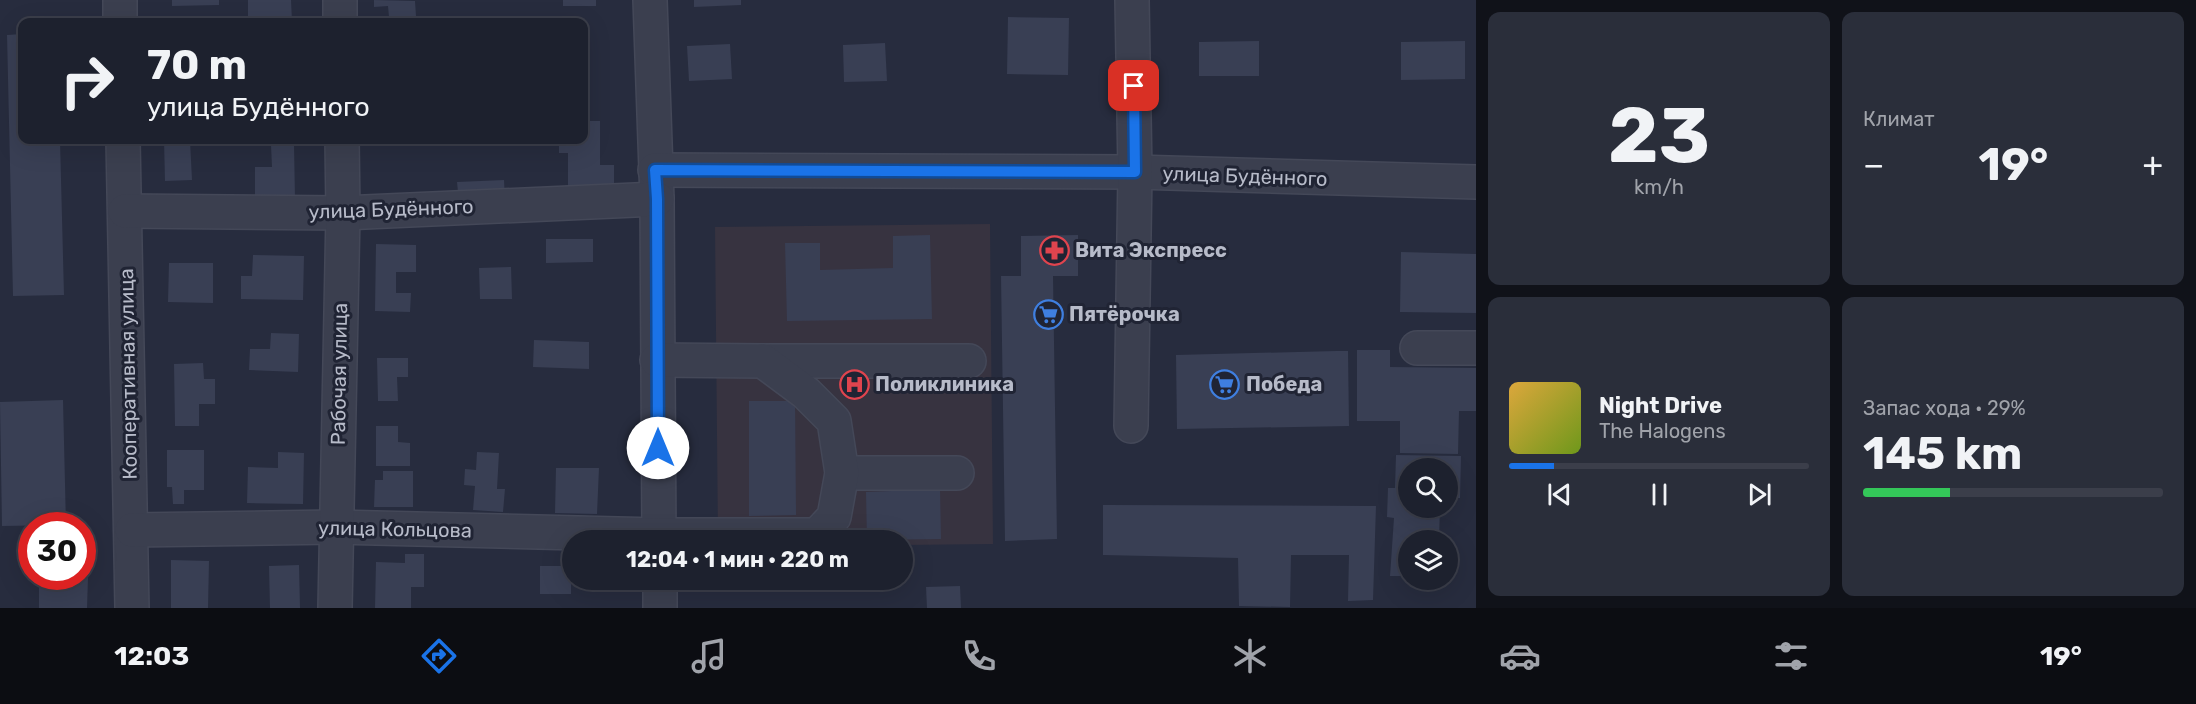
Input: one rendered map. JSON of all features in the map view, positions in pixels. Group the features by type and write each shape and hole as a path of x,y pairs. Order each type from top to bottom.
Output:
{"street":[{"path":"120,0 120,18"},
{"path":"339,0 340,18"},
{"path":"650,0 656,184 659,530"},
{"path":"1131,426 1135,172 1132,0"},
{"name":"Кооперативная улица","path":"123,144 132,608"},
{"name":"Рабочая улица","path":"335,608 343,213 342,144"},
{"name":"улица Будённого","path":"125,212 343,213 656,184 1135,172 1476,182"},
{"path":"1417,348 1476,348"},
{"path":"657,360 969,361"},
{"name":"улица Кольцова","path":"763,361 806,393 834,422 842,473 834,517 822,530"},
{"path":"842,473 957,473"},
{"name":"улица Кольцова","path":"132,530 335,527 562,535"},
{"path":"660,590 660,608"}],"shaded area":[{"name":"Поликлиника","path":"990,224 993,544 913,545 913,530 718,530 715,227"}],"building":[{"path":"172,0 219,0 219,5 172,6"},
{"path":"248,0 291,0 292,18 248,18"},
{"path":"374,0 415,1 416,16 389,17 388,6 374,7"},
{"path":"563,0 596,0 596,6 563,6"},
{"path":"694,0 741,0 741,5 694,7"},
{"path":"1008,17 1069,18 1068,75 1007,74"},
{"path":"18,34 18,144 60,144 64,295 13,296 7,35"},
{"path":"1259,41 1259,76 1199,76 1199,42"},
{"path":"1465,41 1465,79 1401,80 1401,42"},
{"path":"885,43 887,81 844,82 843,45"},
{"path":"730,44 732,79 689,81 687,46"},
{"path":"588,75 590,75 589,106"},
{"path":"588,121 600,121 600,165 614,165 614,195 597,186 568,186 568,153 559,153 559,144 588,144"},
{"path":"164,144 190,144 192,180 165,181"},
{"path":"294,144 295,199 255,200 255,167 272,167 271,145"},
{"path":"504,180 505,201 459,203 457,182"},
{"path":"930,235 932,319 787,321 785,243 820,243 820,270 893,268 893,236"},
{"path":"1078,235 1078,276 1053,276 1057,539 1005,541 1001,276 1021,276 1021,236"},
{"path":"546,239 593,239 593,262 546,263"},
{"path":"376,244 416,245 416,272 396,272 396,293 411,293 410,312 375,311"},
{"path":"1401,252 1476,254 1476,313 1400,312"},
{"path":"253,255 304,256 303,300 241,299 241,276 252,276"},
{"path":"169,263 213,263 213,303 168,302"},
{"path":"511,267 512,299 480,299 479,268"},
{"path":"271,333 299,334 298,372 249,370 250,349 270,349"},
{"path":"534,340 589,342 589,369 533,367"},
{"path":"1357,350 1390,350 1390,367 1476,368 1476,411 1459,411 1458,454 1400,453 1400,421 1357,421"},
{"path":"1348,351 1349,426 1177,429 1176,355"},
{"path":"377,358 408,358 408,377 397,377 398,401 378,401"},
{"path":"203,363 204,379 215,379 215,404 199,404 199,426 175,426 174,364"},
{"path":"63,400 66,512 18,512 18,526 2,526 0,402"},
{"path":"749,401 795,401 796,515 749,516"},
{"path":"376,426 398,426 398,442 410,443 410,466 376,466"},
{"path":"167,450 204,450 204,490 184,490 184,504 173,504 172,487 167,487"},
{"path":"278,452 304,453 303,504 247,503 248,467 278,468"},
{"path":"477,452 499,453 497,489 505,489 503,512 473,510 475,486 464,485 465,469 476,470"},
{"path":"1396,455 1461,456 1460,498 1458,498 1458,458 1398,458 1398,518 1440,518 1439,530 1398,530 1398,576 1390,576 1394,518 1387,517 1388,488 1395,488"},
{"path":"556,468 599,468 597,514 555,513"},
{"path":"383,471 413,471 413,507 374,507 375,480 383,480"},
{"path":"940,489 941,539 913,539 913,530 867,530 866,492"},
{"path":"1103,505 1376,506 1373,600 1348,601 1349,555 1291,555 1290,607 1239,606 1238,558 1103,555"},
{"path":"405,554 424,554 424,587 411,587 411,608 375,608 376,562 405,563"},
{"path":"171,560 209,561 208,608 171,608"},
{"path":"299,565 300,608 270,608 269,566"},
{"path":"540,566 562,566 562,590 571,590 571,594 540,594"},
{"path":"960,586 961,608 927,608 926,587"},
{"path":"39,590 88,590 87,608 39,608"}],"place":[{"name":"Вита Экспресс","path":"1054,250"},
{"name":"Пятёрочка","path":"1048,314"},
{"name":"Поликлиника","path":"854,384"},
{"name":"Победа","path":"1225,384"}],"route":[{"path":"658,448 655,170 1135,172 1134,86"}]}
